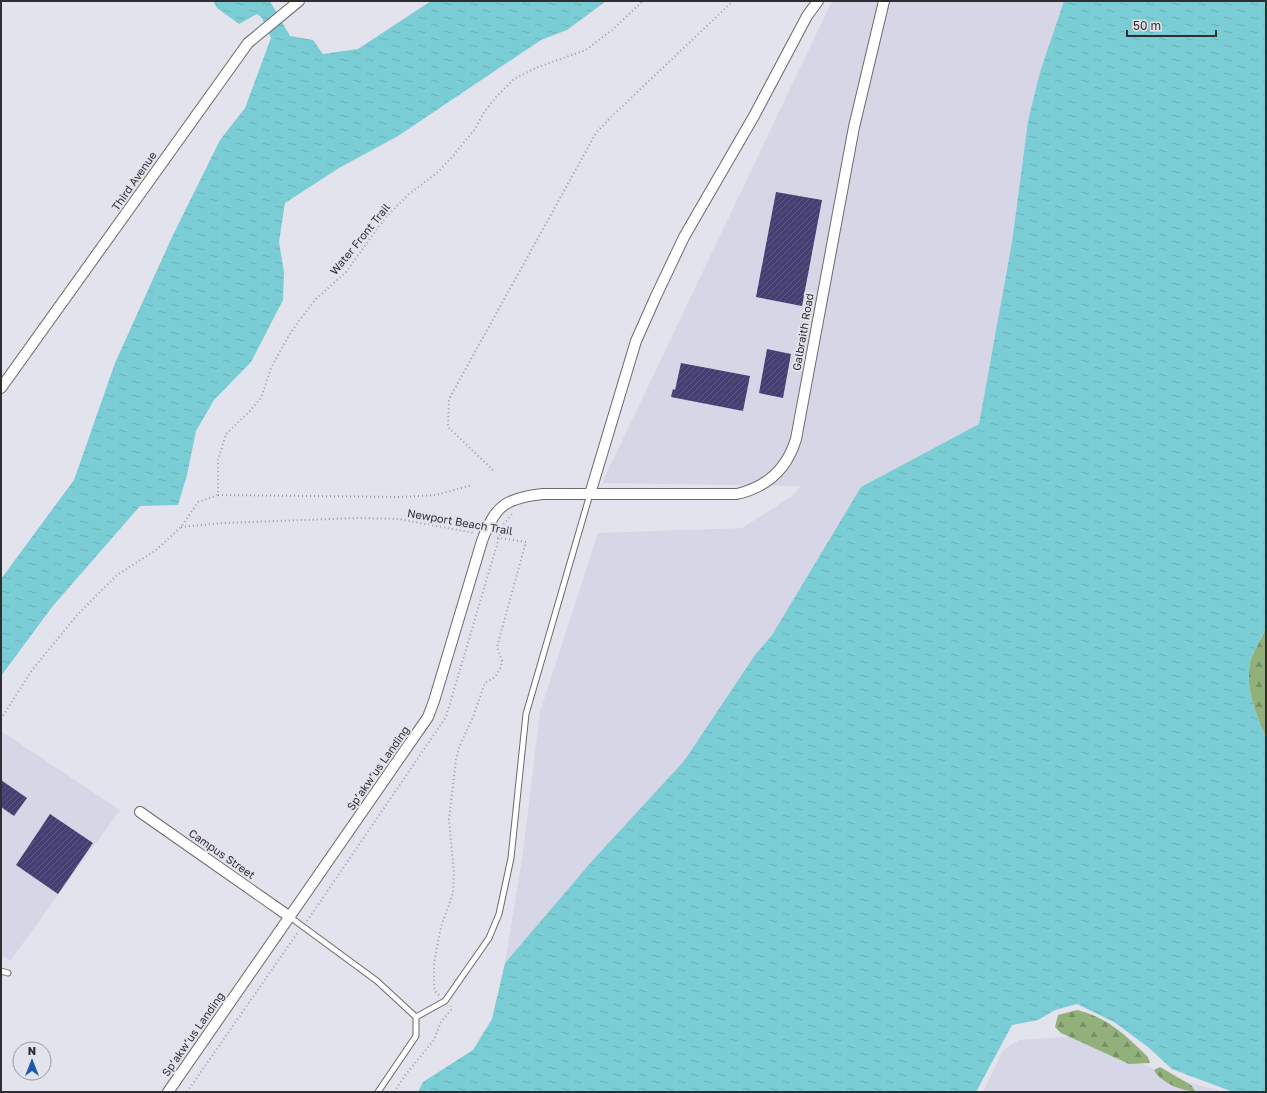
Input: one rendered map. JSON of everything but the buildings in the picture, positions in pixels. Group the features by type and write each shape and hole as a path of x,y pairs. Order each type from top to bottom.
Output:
{"street":[{"name":"Third Avenue","path":"1,388 234,60 248,43 299,1"},
{"path":"590,494 636,340 656,296 684,237 754,116 807,16 818,1"},
{"name":"Galbraith Road","path":"590,494 737,494 752,490 765,484 786,464 796,439 854,127 884,1"},
{"name":"Sp’akw’us Landing","path":"168,1092 428,717 434,702 482,541 494,514 503,504 517,498 543,494 590,494"},
{"name":"Campus Street","path":"140,812 290,917"}],"lane":[{"path":"416,1017 445,1001 489,938 499,914 511,858 526,714 590,494"},
{"path":"290,917 377,981 416,1017 416,1036 378,1092"},
{"path":"1,971 8,973"}],"path":[{"name":"Water Front Trail","path":"218,495 216,478 218,460 226,434 261,398 271,368 288,337 316,299 346,272 386,218 409,194 438,172 447,162 475,129 483,114 496,97 514,79 538,67 586,50 612,30 643,1"},
{"path":"493,470 448,427 449,399 596,134 610,118 733,1"},
{"path":"1,719 32,670 78,614 117,575 156,550 181,527 198,502 218,495 318,494 400,497 436,495 472,485"},
{"path":"187,1092 446,717 501,531 508,519 516,512"},
{"name":"Newport Beach Trail","path":"181,527 223,523 358,518 399,519 481,534"},
{"name":"Newport Beach Trail","path":"394,1092 406,1074 434,1040 441,1022 449,1014 452,1008 435,991 434,963 441,927 453,893 454,858 449,811 456,760 459,747 473,717 485,683 495,677 502,661 498,647 526,542 488,536"}],"shaded area":[{"path":"832,1 1064,1 1040,72 1028,121 1012,242 979,424 861,487 772,635 755,655 684,761 592,861 505,963 523,852 540,712 598,533 742,528 792,496 801,486 602,483"},
{"path":"1,731 120,810 10,961 1,954"},
{"path":"1077,1036 1180,1080 1225,1092 983,1092 1003,1050 1019,1040"}],"green space":[{"path":"1266,626 1266,738 1252,701 1249,673 1251,658 1263,636"},
{"path":"1077,1010 1088,1013 1116,1028 1148,1057 1150,1063 1129,1064 1061,1033 1055,1027 1058,1015"},
{"path":"1160,1067 1191,1085 1195,1091 1184,1090 1166,1082 1154,1070"}],"water":[{"path":"213,1 270,1 290,36 313,40 323,54 358,49 431,1 606,1 567,30 541,40 398,136 339,168 285,203 279,242 284,272 283,300 251,362 214,400 196,431 187,475 178,505 140,506 52,607 1,676 1,579 74,480 115,363 172,237 220,140 245,108 271,38 262,18 257,14 239,24 217,8"},
{"path":"1064,1 1266,1 1266,626 1263,636 1251,658 1249,683 1252,701 1266,738 1266,1092 1233,1092 1172,1069 1148,1047 1114,1022 1077,1004 1055,1010 1038,1020 1012,1025 976,1092 418,1092 423,1082 473,1050 492,1019 505,963 592,861 684,761 755,655 772,635 861,487 979,424 1012,242 1028,121 1040,72"}]}
